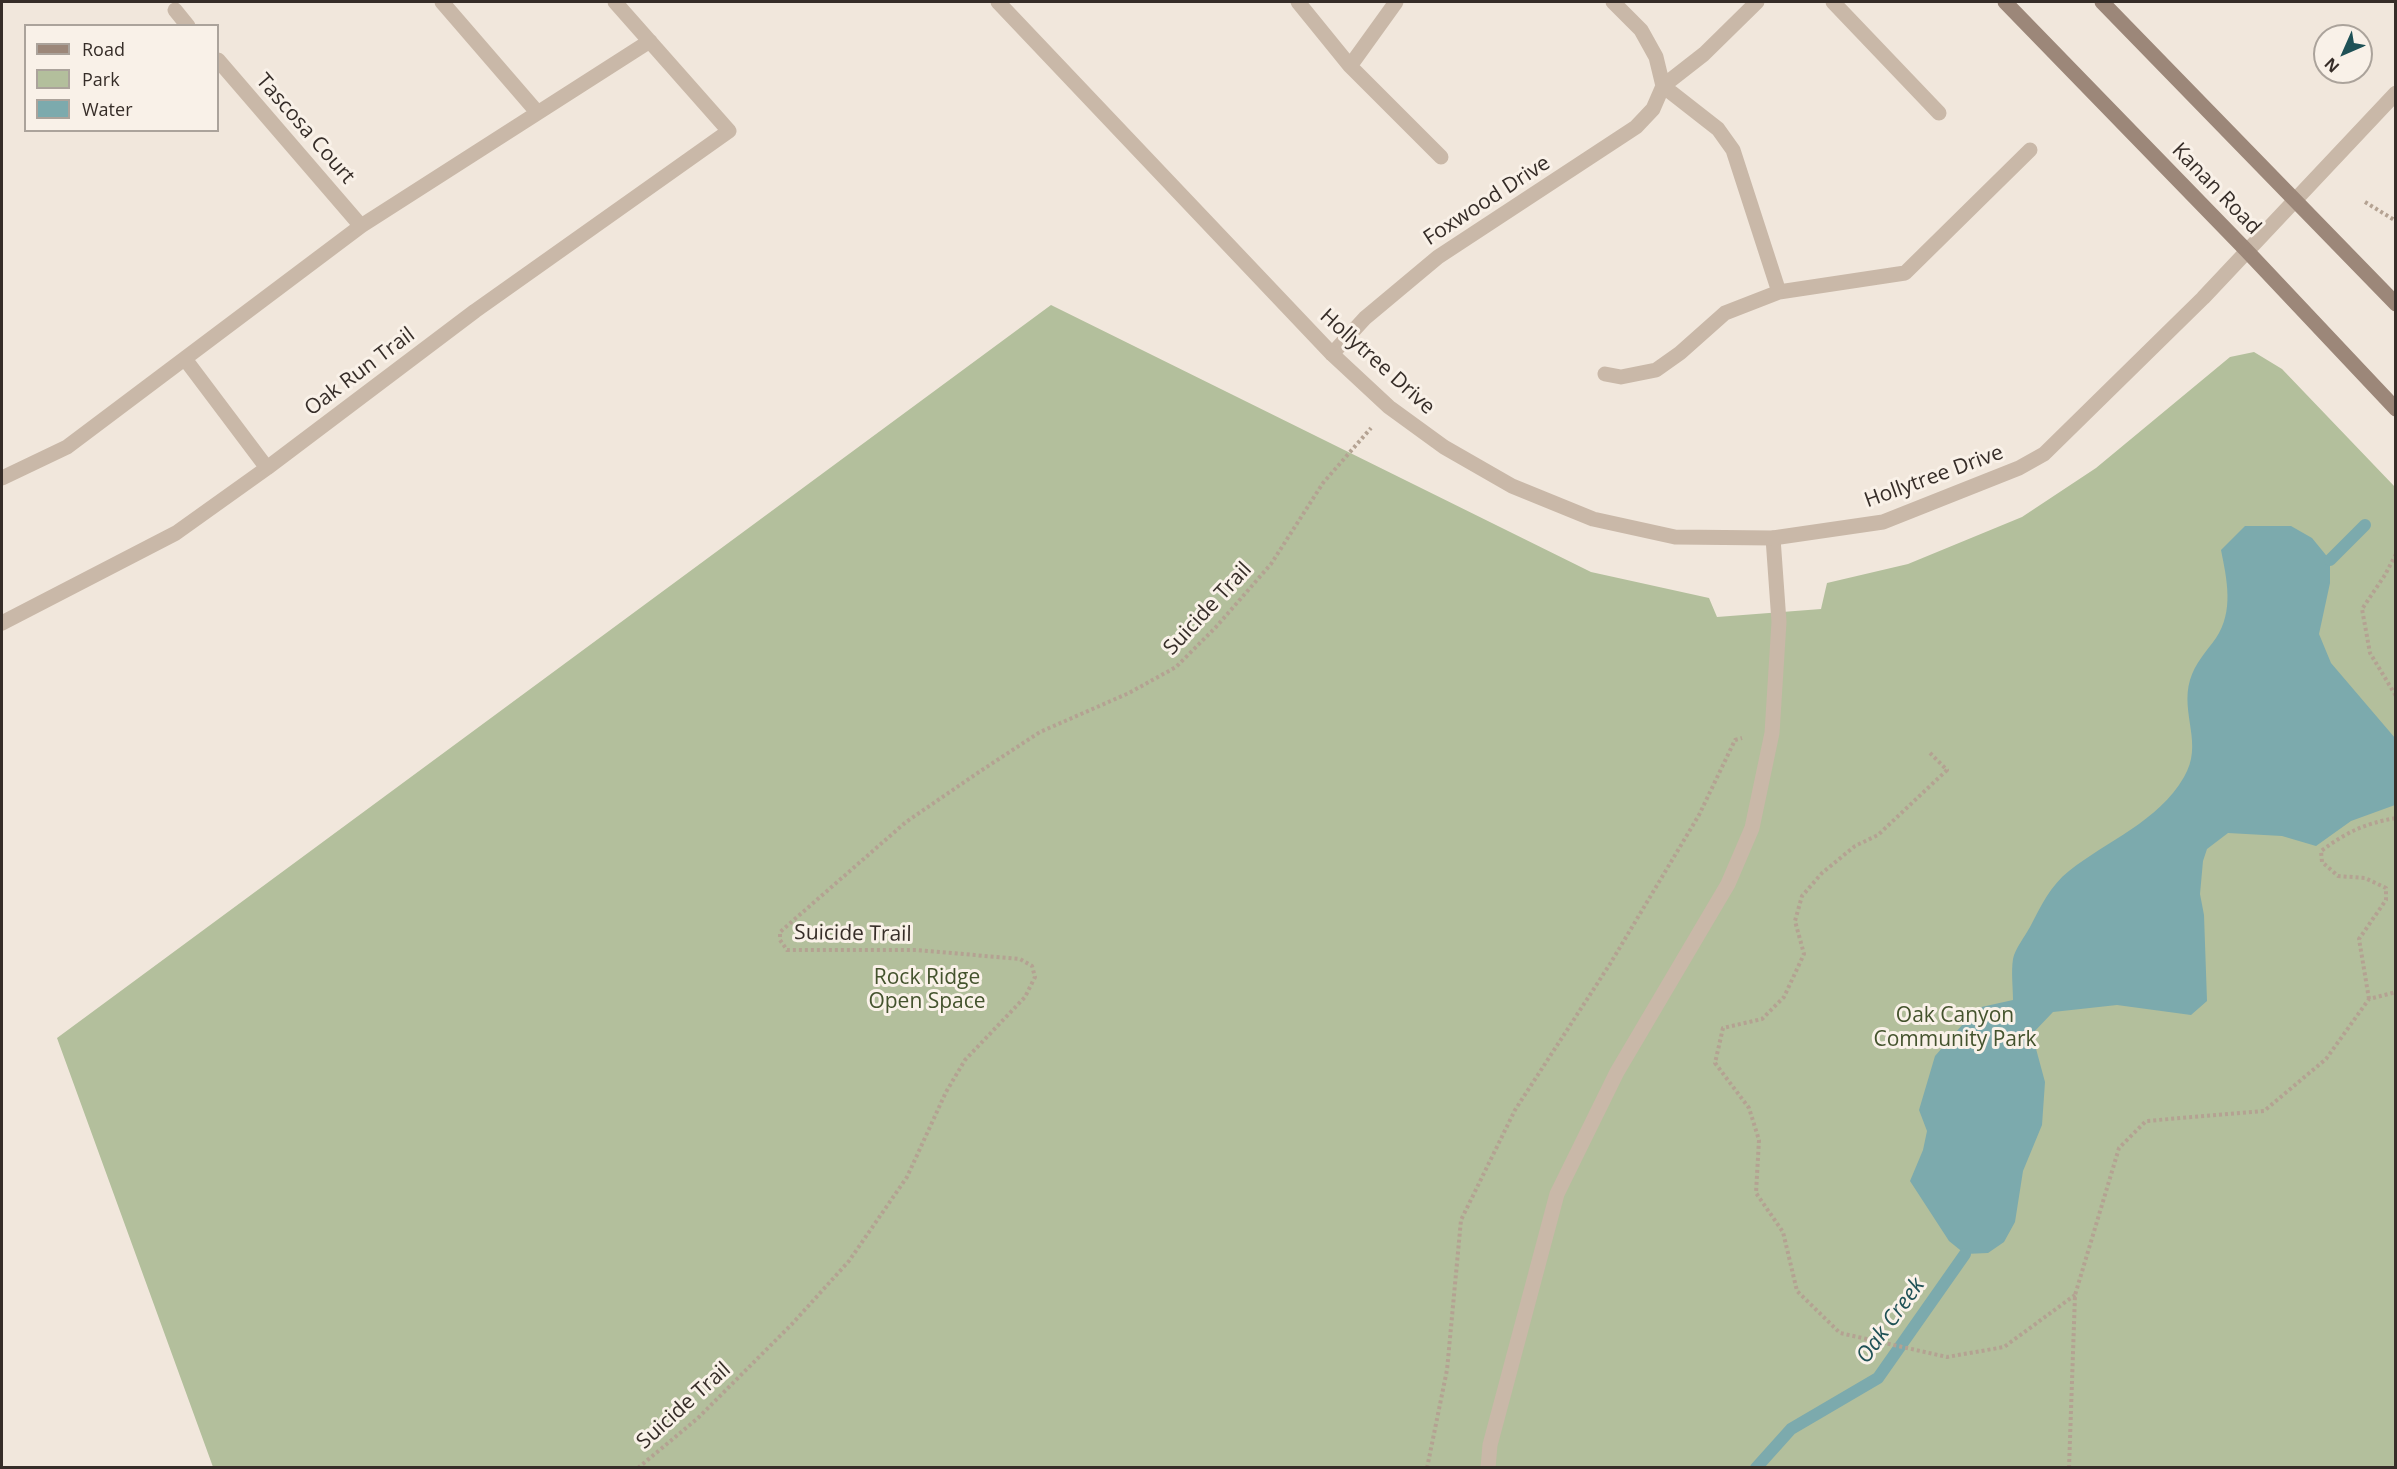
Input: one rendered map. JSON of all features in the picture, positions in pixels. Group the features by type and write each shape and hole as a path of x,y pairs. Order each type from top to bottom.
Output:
{"main road":[{"name":"Kanan Road","path":"2005,2 2246,250 2396,409"},
{"path":"2102,2 2396,303"}],"street":[{"path":"442,2 537,112"},
{"path":"2,478 66,447 361,226 650,41 615,2"},
{"name":"Hollytree Drive","path":"998,2 1332,354 1389,406 1444,447 1512,486 1593,519 1675,537 1773,538 1883,522 2019,468 2044,453 2203,298 2293,199 2396,93"},
{"path":"1298,2 1350,66 1441,157"},
{"path":"1350,66 1395,2"},
{"path":"1613,2 1641,30 1656,57 1664,86 1718,129 1733,150 1779,292"},
{"name":"Foxwood Drive","path":"1332,354 1365,318 1438,256 1636,127 1653,109 1664,86 1704,54 1757,2"},
{"path":"1833,2 1940,113"},
{"path":"175,10 186,24"},
{"name":"Oak Run Trail","path":"2,622 176,533 267,468 475,312 729,131 650,41"},
{"name":"Tascosa Court","path":"219,61 361,226"},
{"path":"1605,374 1621,377 1656,370 1680,353 1725,313 1779,292 1905,273 2030,150"},
{"path":"184,358 267,468"},
{"path":"1488,1467 1490,1445 1557,1194 1617,1072 1728,884 1752,828 1772,733 1779,622 1773,538"}],"path":[{"path":"2366,202 2396,221"},
{"name":"Suicide Trail","path":"638,1467 698,1418 792,1324 849,1261 907,1177 946,1092 965,1060 1025,997 1035,977 1032,966 1020,958 917,950 787,950 780,940 780,932 906,822 979,771 1040,732 1129,693 1176,667 1216,627 1271,564 1323,483 1389,406"},
{"path":"2396,554 2362,609 2370,653 2396,696"},
{"path":"1427,1467 1447,1370 1461,1220 1515,1110 1610,964 1699,814 1735,740 1772,733"},
{"path":"1930,753 1947,770 1878,835 1855,846 1822,873 1802,896 1795,921 1804,954 1784,997 1762,1019 1723,1028 1715,1063 1749,1108 1759,1140 1756,1193 1783,1232 1797,1291 1840,1333 1947,1357 2004,1347 2075,1295"},
{"path":"2369,999 2360,939 2386,900 2386,888 2365,878 2338,876 2322,862 2321,851 2347,832 2368,823 2396,819"},
{"path":"2069,1467 2075,1295 2119,1148 2146,1121 2264,1111 2326,1059 2369,999 2396,993"}],"green space":[{"path":"1051,305 1591,572 1709,598 1717,617 1821,609 1827,583 1908,564 2022,517 2096,468 2230,357 2254,352 2282,369 2395,487 2395,1467 213,1467 57,1038"}],"water":[{"path":"2245,526 2291,526 2312,538 2330,560 2330,583 2319,634 2331,663 2395,738 2395,805 2351,821 2316,846 2282,836 2228,833 2207,849 2203,861 2200,894 2204,915 2207,1001 2191,1015 2117,1005 2053,1012 2032,1034 2045,1082 2042,1125 2023,1171 2015,1222 2004,1242 1988,1253 1965,1254 1949,1241 1910,1181 1923,1150 1927,1131 1919,1110 1935,1056 1977,1008 2013,1000 2014,955 2056,883 2084,860 2161,806 2184,777 2190,765 2192,753 2188,705 2190,680 2198,663 2222,628 2227,606 2227,584 2221,550"}],"waterway":[{"name":"Oak Creek","path":"2330,560 2365,525"},
{"name":"Oak Creek","path":"1756,1468 1791,1429 1878,1378 1965,1254"}],"park label":[{"name":"Rock Ridge Open Space","path":"927,990"},
{"name":"Oak Canyon Community Park","path":"1955,1028"}]}
